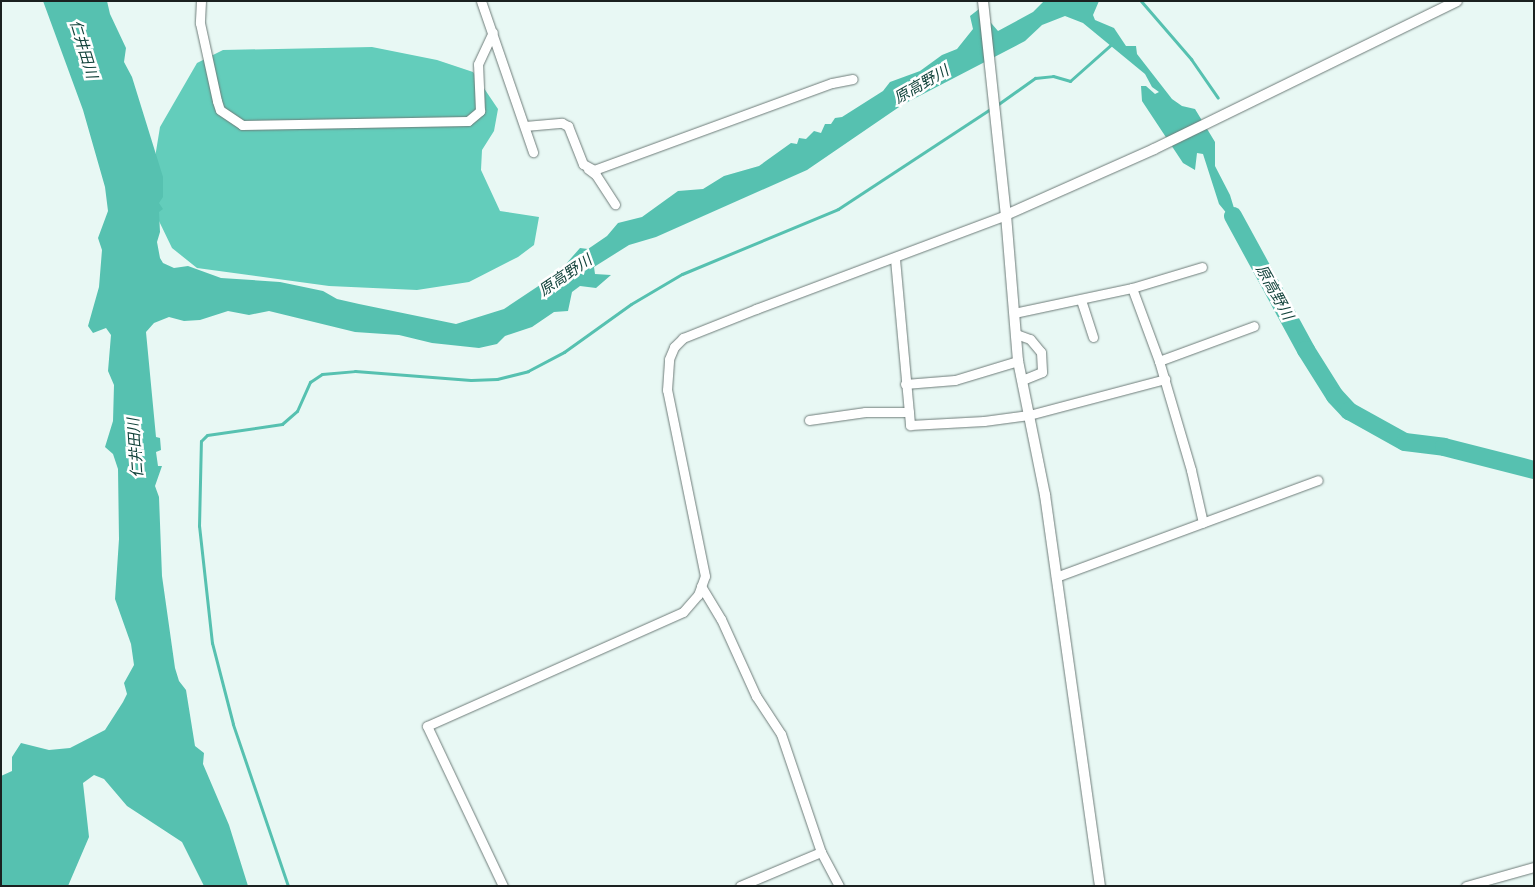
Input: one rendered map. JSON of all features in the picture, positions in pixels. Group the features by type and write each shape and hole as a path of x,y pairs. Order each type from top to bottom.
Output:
{"street":[{"path":"201,1 200,23 216,100 220,110 242,125 468,121 480,111 478,64 494,32"},
{"path":"481,1 494,32 533,152"},
{"path":"983,1 994,118 1006,215 1018,361 1045,495 1100,886"},
{"path":"502,886 427,726 683,612 701,586 705,576 667,390 669,359 674,347 683,338 756,309 895,259 1006,215 1154,149 1457,1"},
{"path":"588,169 594,170 832,83 853,79"},
{"path":"525,126 562,123 568,126 583,164 596,175 614,204"},
{"path":"895,259 910,425 984,421 1029,415 1165,379"},
{"path":"1014,313 1132,288 1202,267"},
{"path":"1132,288 1165,379 1191,470 1203,523"},
{"path":"1081,300 1093,336"},
{"path":"1159,361 1254,326"},
{"path":"1016,334 1030,339 1039,346 1043,368 1040,375 1022,380"},
{"path":"905,384 956,380 1018,361"},
{"path":"809,420 864,412 909,412"},
{"path":"1056,577 1318,480"},
{"path":"701,586 721,619 756,696 781,734 821,852 839,886"},
{"path":"740,886 762,881 821,852"},
{"path":"1470,885 1534,868"}],"shaded area":[{"path":"372,47 437,60 473,72 498,109 494,131 482,150 481,170 500,211 539,217 534,245 518,257 469,282 417,290 329,286 197,268 172,248 158,219 151,182 160,127 197,63 223,50"}],"water":[{"name":"仁井田川","path":"43,1 107,1 110,14 126,48 124,62 132,77 163,177 163,197 159,203 163,209 159,212 160,232 157,242 160,258 163,263 174,268 188,266 221,278 280,282 323,291 337,299 456,324 504,309 558,273 580,248 588,249 607,236 618,223 642,217 678,191 703,189 724,176 759,166 791,143 797,144 799,138 806,139 814,131 821,133 825,124 831,124 835,118 842,117 883,91 890,82 920,71 942,55 957,49 973,29 970,16 979,9 998,31 1033,12 1044,1 1099,1 1093,15 1095,20 1114,28 1126,46 1136,46 1137,54 1172,99 1182,106 1195,109 1215,142 1215,166 1230,195 1237,218 1252,244 1219,204 1203,154 1197,153 1195,170 1183,163 1142,101 1141,86 1146,86 1155,94 1159,92 1152,87 1145,74 1083,23 1065,16 1042,25 1025,41 902,105 807,170 656,237 629,245 594,267 595,274 611,275 596,288 580,286 572,292 568,311 554,312 532,327 505,336 497,344 479,348 432,343 399,335 355,332 269,311 249,315 228,311 200,320 184,321 169,317 154,323 146,332 156,437 160,438 161,450 156,452 158,466 162,466 155,486 159,497 162,576 175,668 179,681 186,690 195,746 204,753 203,764 229,825 248,886 204,886 182,842 127,806 104,779 94,775 83,783 89,837 68,886 1,886 1,776 12,771 12,757 21,743 49,750 70,748 105,730 127,694 124,683 134,665 131,644 115,599 119,539 118,469 113,454 105,447 113,421 114,385 108,371 111,335 106,328 93,333 88,326 99,287 102,250 98,238 108,211 105,187 83,110"}],"waterway":[{"path":"1141,1 1191,59 1218,98"},
{"path":"997,105 1035,78 1053,76 1070,81 1113,43"},
{"path":"288,886 233,724 212,643 199,526 201,441 207,435 282,424 297,411 310,382 322,374 355,371 471,380 497,379 528,371 564,352 631,304 682,274 838,209 992,108"},
{"name":"原高野川","path":"1233,216 1306,350 1335,396 1349,411 1405,442 1444,447 1534,470"}]}
